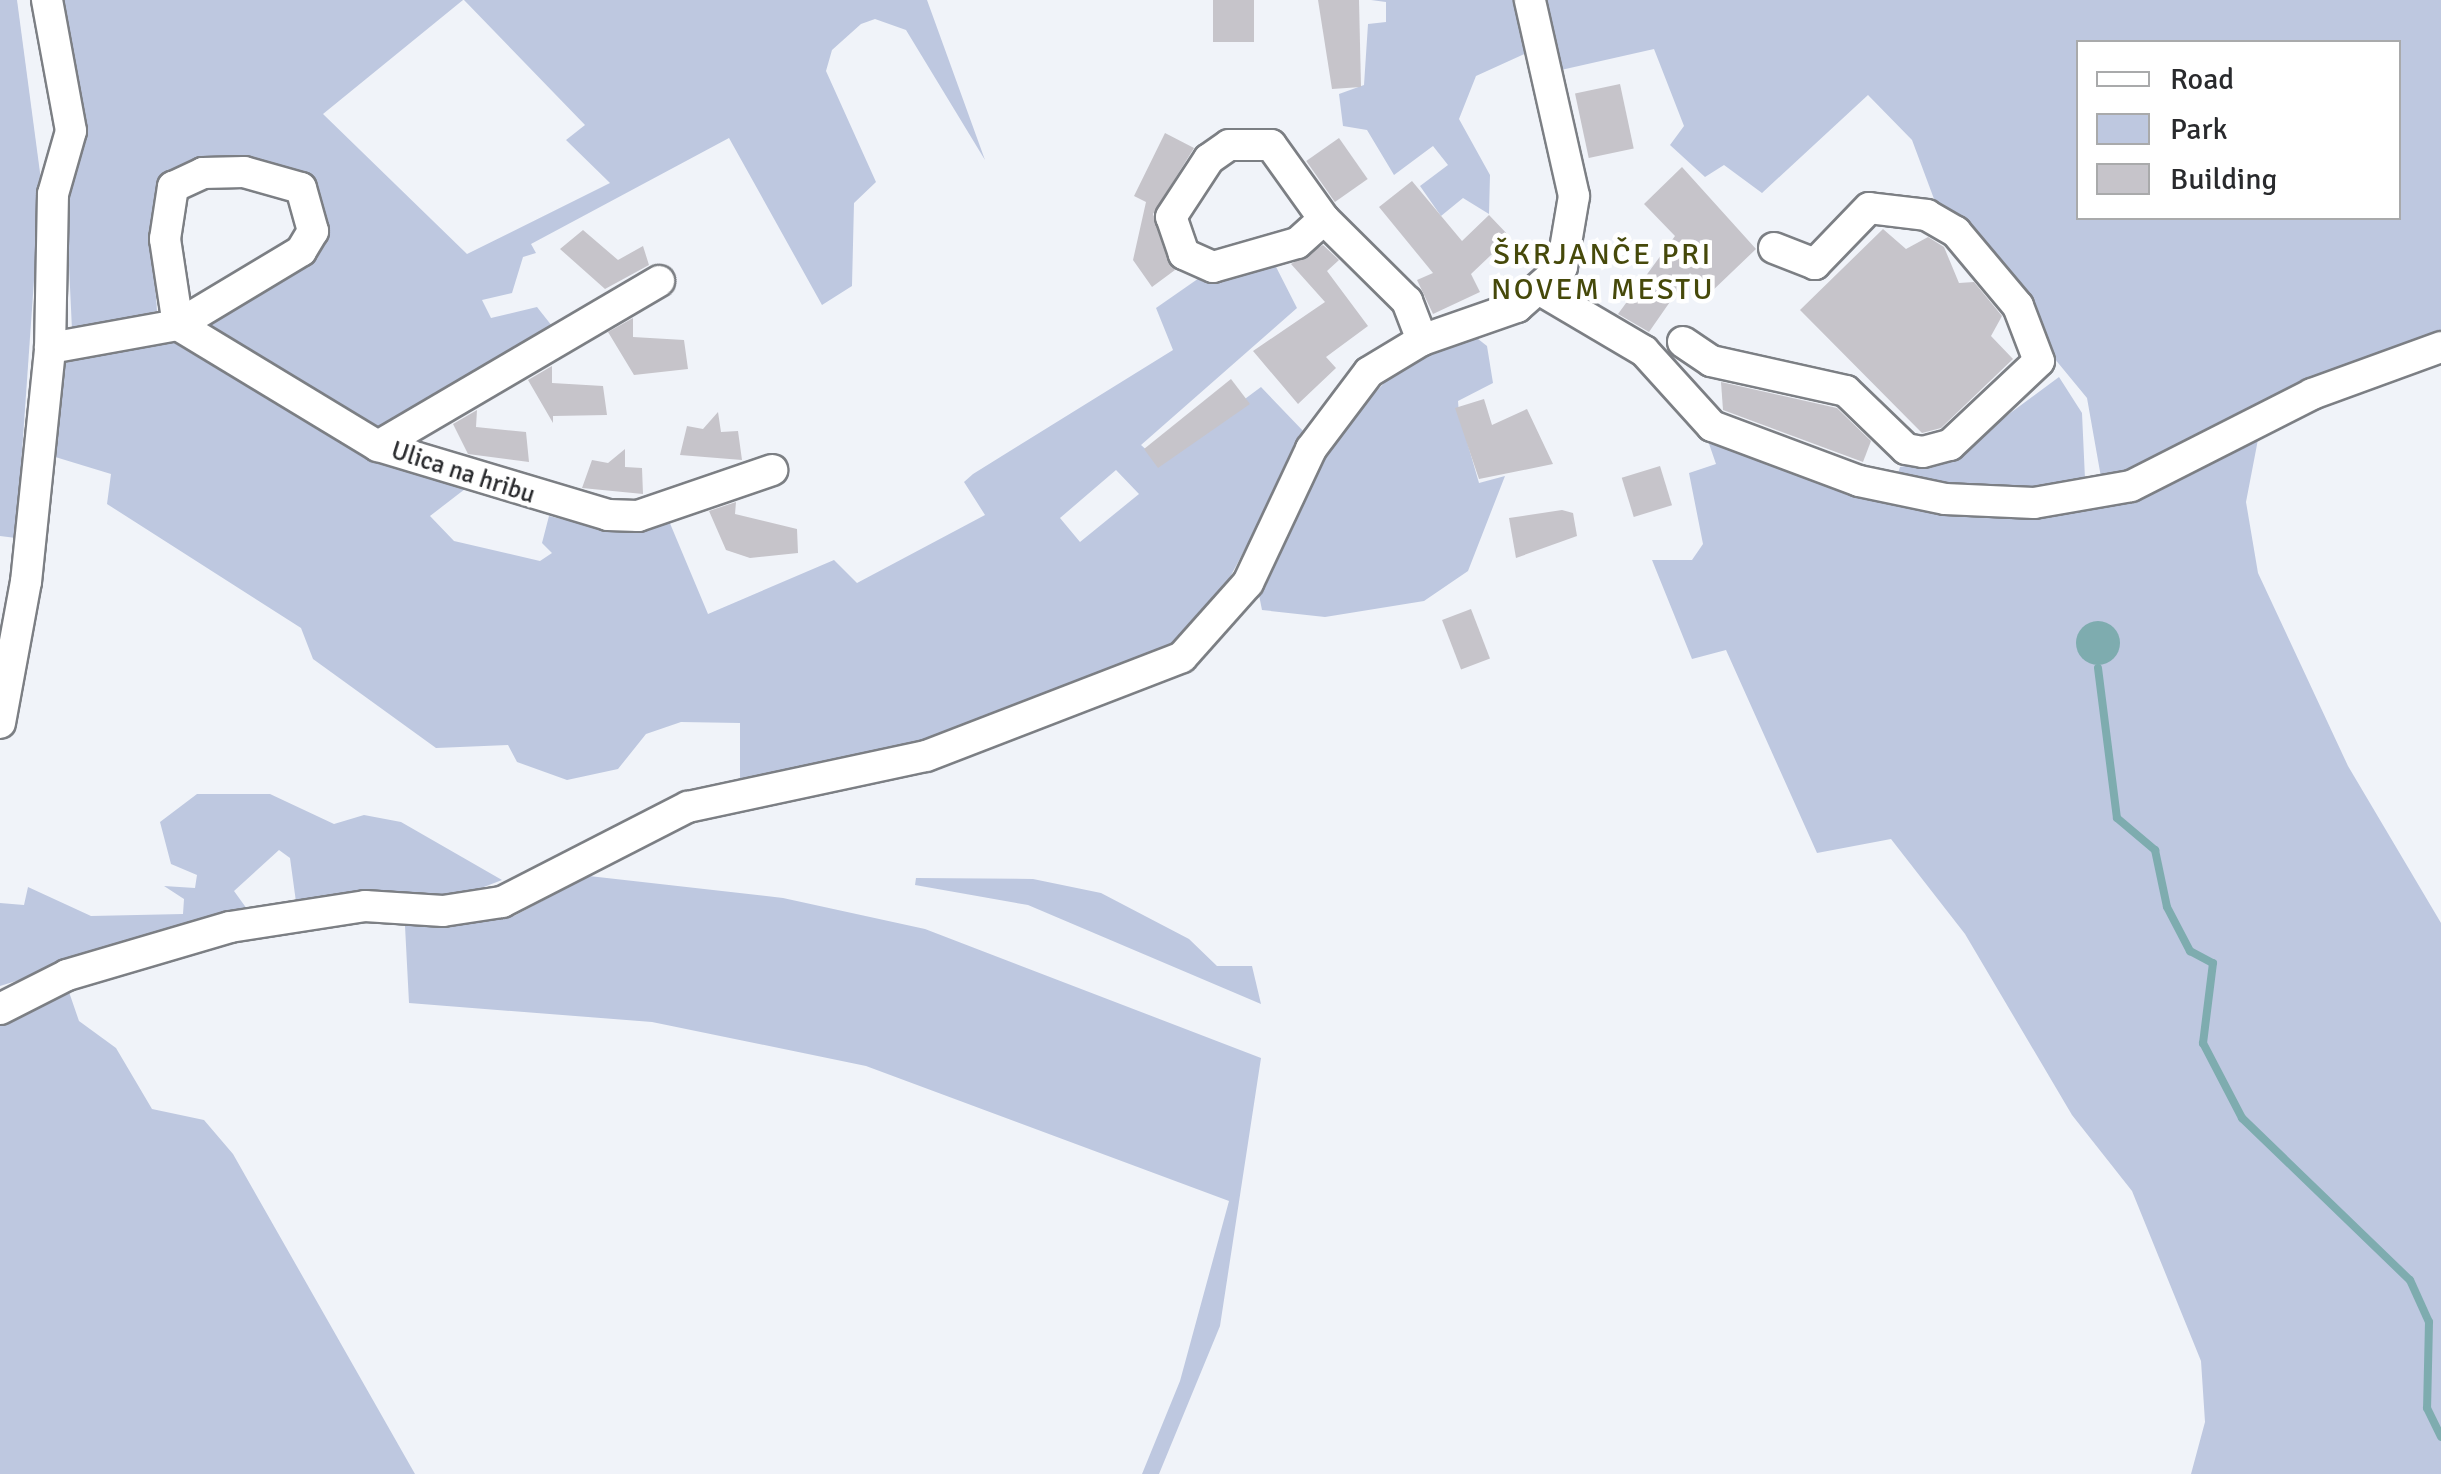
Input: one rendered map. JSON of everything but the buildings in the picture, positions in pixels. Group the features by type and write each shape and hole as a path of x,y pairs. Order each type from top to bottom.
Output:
{"street":[{"path":"0,722 28,569 50,348 53,194 71,131 48,0"},
{"path":"0,1009 84,968 230,926 365,906 443,911 502,902 688,806 926,756 1148,676 1200,644 1227,613 1337,409 1369,372 1422,340 1542,291 1571,245 1574,196 1530,0"},
{"path":"1324,219 1284,248 1212,267 1184,254 1171,217 1209,159 1248,141 1271,146 1324,219 1407,301 1422,340"},
{"path":"50,348 178,324 301,251 312,232 300,188 244,172 173,187 165,239 178,324"},
{"path":"1683,342 1710,362 1846,391 1906,449 1922,452 1950,444 2040,361 2018,306 1956,232 1928,215 1868,208 1815,264 1774,248"},
{"path":"378,446 659,280"},
{"path":"1542,291 1644,351 1712,426 1859,481 1946,499 2034,502 2131,486 2312,394 2441,347"},
{"name":"Ulica na hribu","path":"178,324 378,446 608,514 638,516 772,470"},
{"path":"0,556 28,569"}],"green space":[{"path":"0,0 17,0 41,180 16,538 0,536"},
{"path":"60,0 463,0 323,114 467,254 610,183 566,140 585,125 464,0 927,0 985,160 906,30 875,19 861,24 832,50 826,71 876,182 854,203 852,286 822,305 729,138 531,244 536,253 523,257 512,293 482,300 491,318 537,307 552,326 385,436 207,327 306,256 286,172 159,197 151,225 157,311 72,330 66,201 82,143"},
{"path":"1371,0 1517,0 1529,52 1476,76 1459,119 1490,175 1489,214 1463,198 1441,216 1420,186 1448,165 1433,146 1394,175 1367,130 1343,126 1339,94 1364,85 1368,24 1386,22 1386,2"},
{"path":"1541,0 2441,0 2441,333 2200,449 2102,483 2087,398 1943,223 1912,140 1868,95 1762,193 1724,165 1705,177 1670,145 1684,126 1654,49 1561,70"},
{"path":"1271,257 1297,308 1141,445 1160,462 1261,387 1306,434 1210,615 1164,653 926,744 740,781 740,723 681,722 646,734 618,769 567,780 517,762 508,745 436,748 313,659 301,628 107,504 111,474 52,456 60,359 161,335 375,462 465,489 430,516 454,541 540,561 552,553 542,543 549,516 607,530 669,521 708,614 834,560 857,583 985,515 964,482 1173,350 1156,308 1202,276","holes":["1116,470 1139,494 1080,542 1060,518"]},
{"path":"1473,335 1487,346 1493,383 1458,401 1459,414 1479,483 1505,476 1468,571 1424,601 1325,617 1262,610 1259,595 1328,443 1402,364"},
{"path":"2059,377 2082,413 2085,479 2059,491 1895,483 1900,467 1952,456"},
{"path":"2260,429 2246,502 2258,573 2348,766 2441,923 2441,1474 2191,1474 2205,1422 2201,1361 2132,1191 2072,1115 1965,934 1891,839 1817,853 1726,650 1692,659 1652,560 1692,560 1703,544 1689,473 1716,464 1707,438 1880,496 2148,490"},
{"path":"197,794 270,794 334,824 364,815 401,822 502,880 463,895 296,902 290,858 279,850 234,891 247,909 0,986 0,903 24,905 28,887 91,916 183,914 184,899 164,886 195,888 197,875 171,864 160,822"},
{"path":"589,876 783,898 925,929 1261,1058 1220,1326 1159,1474 1142,1474 1180,1381 1229,1201 866,1066 652,1022 409,1003 405,926 514,916"},
{"path":"916,878 1033,879 1101,893 1189,939 1217,966 1252,966 1261,1004 1028,905 915,885"},
{"path":"69,992 79,1021 116,1048 152,1109 204,1120 233,1154 415,1474 0,1474 0,1026"}],"shaded area":[{"path":"2098,621 2113,628 2120,643 2113,658 2098,665 2083,658 2076,643 2083,628"}],"waterway":[{"path":"2098,668 2117,818 2155,850 2167,907 2190,951 2213,963 2203,1043 2242,1118 2410,1280 2429,1322 2427,1408 2441,1437"}],"district":[{"name":"ŠKRJANČE PRI NOVEM MESTU","path":"1603,272"}]}
